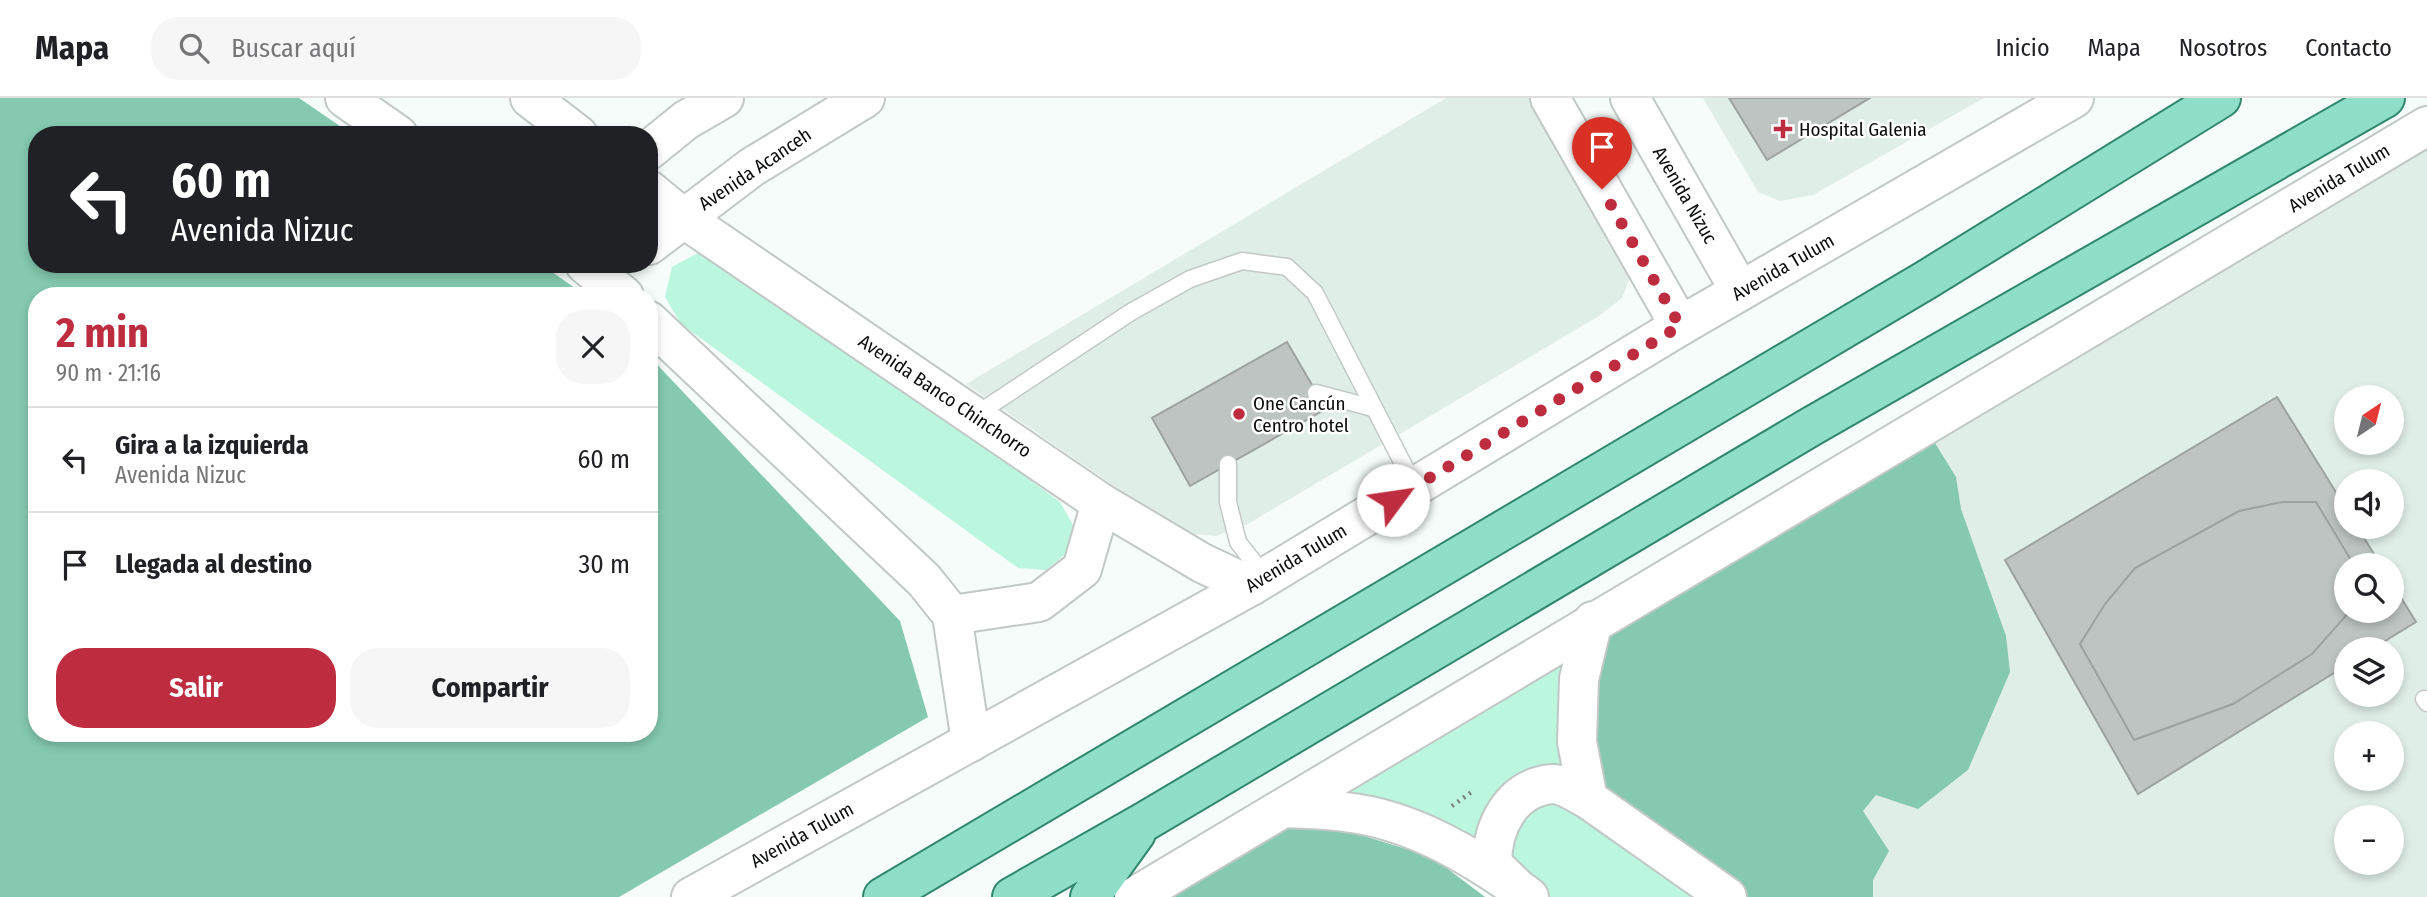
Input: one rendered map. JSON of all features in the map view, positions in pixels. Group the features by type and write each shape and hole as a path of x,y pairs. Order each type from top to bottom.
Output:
{"main road":[{"path":"883,897 1927,280 2221,98"},
{"path":"1012,897 1144,822 1812,426 2385,98"},
{"path":"1090,897 1144,822"}],"street":[{"path":"345,98 385,126"},
{"path":"530,98 566,126"},
{"path":"658,142 685,120 724,98"},
{"name":"Avenida Acanceh","path":"658,238 752,167 865,98"},
{"path":"1550,98 1680,326"},
{"name":"Avenida Nizuc","path":"1630,98 1740,291"},
{"name":"Avenida Tulum","path":"691,897 1258,582 1680,326 2074,98"},
{"name":"Avenida Tulum","path":"1134,897 2427,126"},
{"name":"Avenida Banco Chinchorro","path":"658,197 683,218 1101,503 1202,563 1258,582"},
{"path":"658,329 924,580 951,615 971,742"},
{"path":"951,615 1039,602 1082,569 1101,503"},
{"path":"1588,799 1577,742 1579,679 1593,621"},
{"path":"1523,892 1492,863 1496,830 1512,804 1538,788 1555,784 1588,799 1727,897"},
{"path":"1286,808 1347,812 1396,823 1444,844 1523,892"}],"lane":[{"path":"974,416 1131,312 1190,279 1241,261 1287,267 1315,293 1415,486"},
{"path":"1316,393 1373,408"},
{"path":"1228,464 1228,502 1238,542 1258,582"}],"shaded area":[{"path":"1446,98 1537,98 1630,277 1622,298 1599,316 1246,525 1216,536 1191,534 1162,519 966,384"},
{"path":"1703,98 1984,98 1813,195 1780,201 1758,192"},
{"path":"2427,150 2427,897 1748,897 1925,427"}],"green space":[{"path":"0,98 299,98 340,126 28,126 28,273 554,273 573,287 28,287 28,742 658,742 658,366 900,621 928,717 619,897 0,897"},
{"path":"698,253 726,259 1060,502 1073,525 1068,552 1046,570 1018,568 681,324 665,297 672,267"},
{"path":"1925,427 1956,477 1961,509 2006,636 2010,672 1968,770 1918,809 1876,795 1863,811 1889,851 1873,880 1873,897 1731,897 1589,798 1594,622"},
{"path":"1593,621 1727,897 1529,897 1444,844 1286,808"},
{"path":"1293,814 1432,857 1485,897 1163,897"}],"building":[{"name":"Hospital Galenia","path":"1729,98 1870,98 1767,160"},
{"name":"One Cancún Centro hotel","path":"1287,342 1326,409 1190,486 1152,418"},
{"path":"2277,397 2334,489 2334,539 2365,539 2373,553 2334,553 2334,623 2404,623 2404,602 2416,622 2392,637 2334,637 2334,673 2138,794 2005,560"},
{"path":"2282,502 2316,502 2334,532 2334,539 2338,539 2347,553 2334,553 2334,623 2339,623 2312,654 2233,704 2134,740 2080,644 2105,604 2135,568 2239,511"}],"place":[{"name":"Hospital Galenia","path":"1783,129"},
{"name":"One Cancún Centro hotel","path":"1239,414"}],"route":[{"path":"1393,500 1680,326 1602,189"}]}
